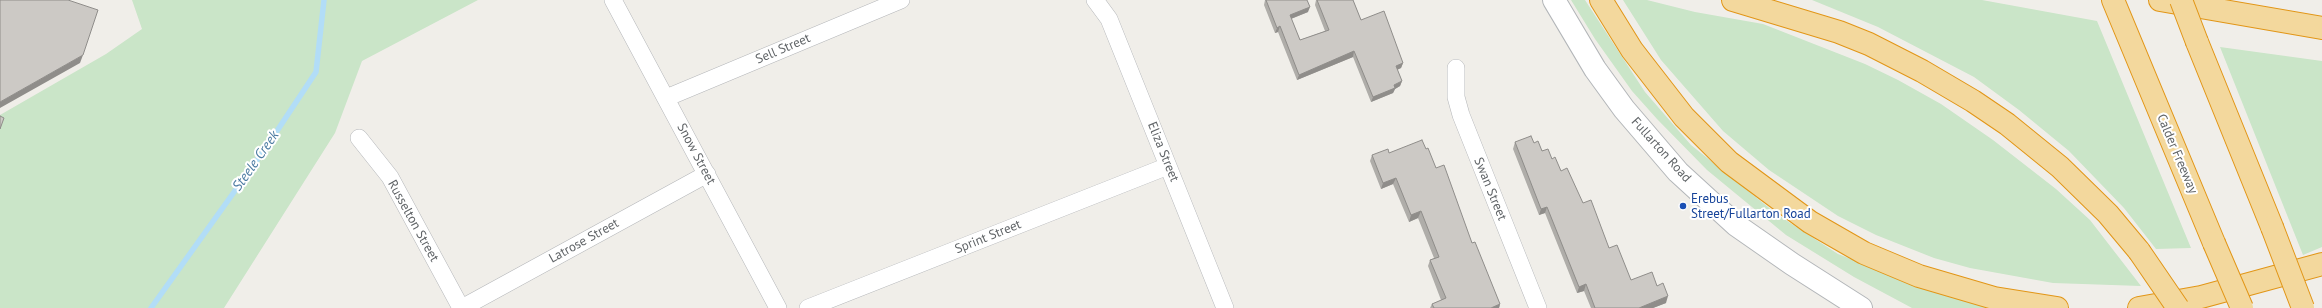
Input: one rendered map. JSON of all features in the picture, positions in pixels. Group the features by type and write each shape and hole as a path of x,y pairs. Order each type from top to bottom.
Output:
{"highway":[{"path":"1602,0 1616,25 1666,96 1698,131 1754,182 1810,222 1864,253 1919,276 1994,298 2057,308"},
{"path":"1733,0 1839,32 1869,44 1922,71 1973,101 2013,128 2060,167 2108,214 2139,252 2178,308"},
{"name":"Calder Freeway","path":"2113,0 2242,308"},
{"path":"2160,0 2322,28"},
{"path":"2181,0 2303,308"},
{"path":"2138,308 2208,295 2322,264"}],"main road":[{"name":"Fullarton Road","path":"1557,6 1595,69 1624,109 1678,172 1736,225 1792,264 1861,308"}],"street":[{"name":"Snow Street","path":"613,0 778,308"},
{"name":"Sell Street","path":"666,98 901,0"},
{"name":"Eliza Street","path":"1095,0 1109,19 1225,308"},
{"name":"Swan Street","path":"1456,68 1456,96 1461,116 1538,308"},
{"name":"Russelton Street","path":"359,138 390,177 461,308"},
{"name":"Sprint Street","path":"808,308 1168,166"},
{"name":"Latrose Street","path":"461,308 707,174"}],"green space":[{"path":"132,0 478,0 362,61 335,133 224,308 0,308 0,115 106,54 142,29"},
{"path":"1571,0 1585,0 1645,92 1691,145 1778,215 1838,254 1913,283 2003,308 1912,308 1854,277 1786,235 1707,170 1657,119 1632,91 1595,39"},
{"path":"1623,0 1647,0 1695,12 1763,24 1865,64 1898,80 1941,104 1993,140 2056,189 2090,220 2141,286 2053,283 1970,268 1934,258 1876,235 1838,216 1769,170 1723,131 1661,60"},
{"path":"1812,0 1982,0 2097,21 2191,248 2156,249 2124,208 2069,151 2019,110 1974,77 1878,27"},
{"path":"2220,47 2322,61 2322,247 2303,255"}],"building":[{"path":"0,0 68,0 98,10 83,55 0,102"},
{"path":"1266,0 1307,0 1310,7 1290,15 1300,40 1329,30 1317,0 1353,0 1361,20 1384,11 1403,63 1396,66 1402,81 1394,85 1395,88 1373,97 1354,51 1299,75 1280,26 1277,28"},
{"path":"0,116 4,118 0,129"},
{"path":"1531,136 1534,143 1538,141 1542,151 1548,149 1552,159 1555,157 1561,171 1567,168 1583,203 1591,200 1609,248 1617,245 1631,280 1652,272 1657,286 1663,283 1668,296 1639,308 1595,308 1586,284 1579,287 1547,207 1541,209 1515,142"},
{"path":"1422,140 1426,149 1428,148 1436,168 1444,165 1472,243 1475,242 1500,304 1491,308 1434,308 1432,304 1446,298 1430,260 1439,257 1421,211 1411,215 1396,178 1383,183 1372,155 1388,149 1389,153"}],"waterway":[{"name":"Steele Creek","path":"151,308 267,146 316,72 324,0"}],"place":[{"name":"Erebus Street/Fullarton Road","path":"1683,206"}]}
